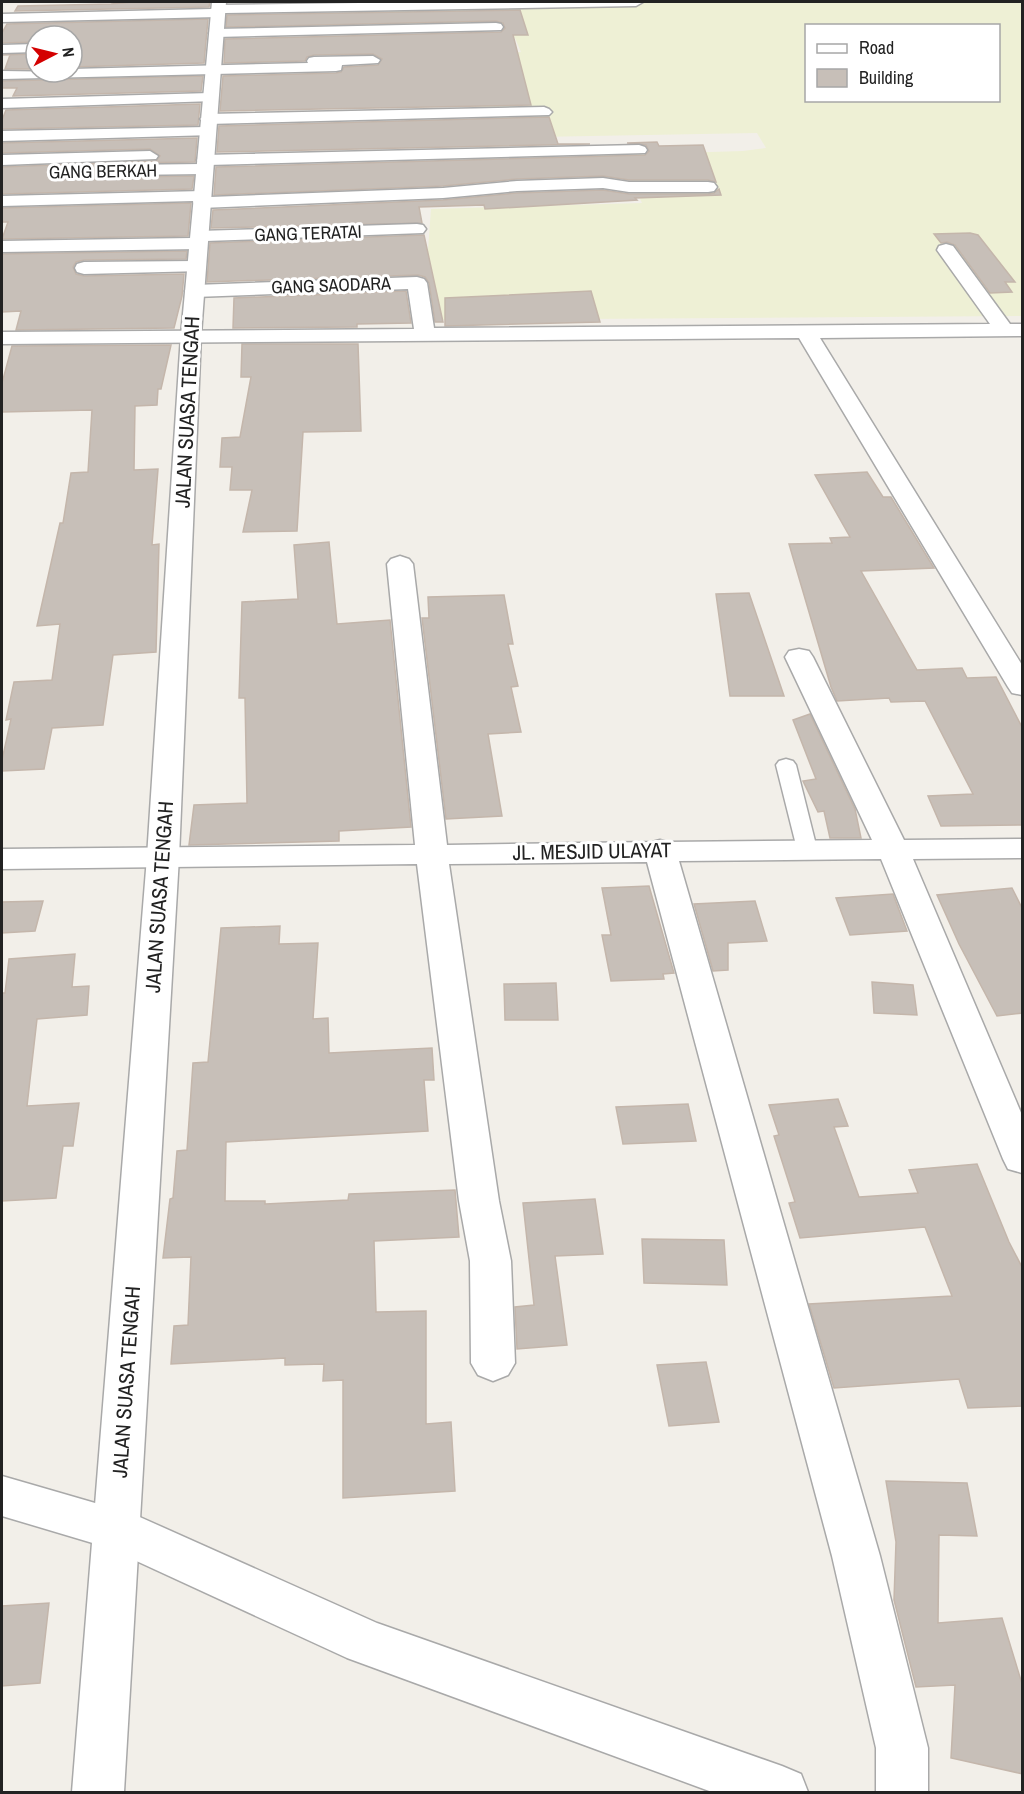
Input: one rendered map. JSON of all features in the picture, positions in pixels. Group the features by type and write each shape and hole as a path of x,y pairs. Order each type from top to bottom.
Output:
{"street":[{"path":"216,19 636,2"},
{"path":"216,19 337,14"},
{"path":"2,18 216,19 512,27"},
{"name":"JALAN SUASA TENGAH","path":"98,1792 162,857 191,335 216,19"},
{"path":"2,49 24,48"},
{"path":"2,136 212,88 377,54 309,49"},
{"path":"84,62 212,88 374,132"},
{"path":"2,118 336,68"},
{"path":"2,75 544,112"},
{"path":"2,88 212,88"},
{"path":"2,104 212,88"},
{"path":"2,201 204,177 639,150"},
{"path":"2,160 443,194 517,186 603,183 639,188 708,187"},
{"path":"317,174 434,171"},
{"name":"GANG BERKAH","path":"2,173 204,177"},
{"path":"204,177 226,177"},
{"name":"GANG TERATAI","path":"2,247 417,229"},
{"path":"946,250 1013,330"},
{"path":"70,268 196,267"},
{"name":"GANG SAODARA","path":"195,291 413,282 419,285 424,331"},
{"path":"2,338 424,331 1013,330"},
{"path":"806,332 1023,687"},
{"path":"400,564 432,854 479,1201 488,1229 492,1264 492,1362"},
{"path":"800,657 892,848 1023,1159"},
{"name":"JL. MESJID ULAYAT","path":"2,859 660,850 1023,848"},
{"path":"660,850 829,1454 902,1770"},
{"path":"2,1496 116,1529 365,1642 782,1792"}],"lane":[{"path":"786,765 807,849"}],"green space":[{"path":"567,2 1022,2 1022,316 435,320 427,277 400,273 428,250 431,209 642,203 626,169 588,170 582,156 743,151 766,148 757,133 483,138 469,102 508,53 521,52 515,38 495,26 391,24 389,7"}],"building":[{"path":"210,2 209,7 15,11 18,6"},
{"path":"520,10 528,35 513,35 531,105 220,111 223,76 336,73 341,72 344,67 378,65 382,59 373,54 314,55 307,57 305,61 224,63 225,39 501,32 505,28 503,23 496,21 226,27 227,15"},
{"path":"208,19 204,63 84,67 84,24 24,24 24,42 2,43 2,33 7,24"},
{"path":"24,54 24,69 5,69 10,55 2,55"},
{"path":"203,76 201,91 13,96 17,88 2,88 2,81 24,80 24,84 84,84 84,79"},
{"path":"200,104 198,125 2,129 2,120 6,110"},
{"path":"549,117 558,144 590,144 217,152 219,126"},
{"path":"197,138 195,162 125,163 115,169 125,177 194,176 192,189 2,194 2,167 156,161 160,156 150,149 2,153 2,143"},
{"path":"657,142 659,146 703,145 716,182 708,180 629,180 603,176 517,179 443,186 214,195 216,167 645,155 649,151 646,145 627,143"},
{"path":"719,189 721,195 635,198 637,200 485,209 484,205 419,207 422,223 211,228 213,210 603,190 629,194 708,194"},
{"path":"191,203 188,236 2,239 8,222 2,222 2,208"},
{"path":"970,233 978,235 1015,282 1005,282 1012,292 990,293 955,245 947,242 941,243 934,234"},
{"path":"424,235 443,322 435,322 429,283 425,277 418,275 207,282 210,243"},
{"path":"187,251 186,259 84,260 76,262 73,267 76,274 84,276 184,274 182,296 174,328 16,330 21,311 2,312 2,254"},
{"path":"406,291 411,323 357,324 357,327 233,328 234,298"},
{"path":"591,291 600,322 445,326 445,298"},
{"path":"242,344 358,344 361,431 303,432 297,531 243,532 252,490 230,490 232,467 220,467 222,438 240,437 251,377 241,377"},
{"path":"171,345 161,389 158,389 157,405 135,406 134,470 158,469 152,545 159,544 156,652 113,655 103,725 52,728 44,769 2,771 2,760 11,719 6,720 14,682 52,680 60,624 37,626 60,523 63,523 71,473 88,472 92,410 2,412 2,383 12,346"},
{"path":"867,472 883,497 891,497 934,568 861,571 917,670 962,668 967,678 996,677 1023,729 1023,825 941,826 928,796 973,794 925,701 891,702 889,698 837,701 789,544 832,543 830,538 850,537 815,475"},
{"path":"329,542 337,624 390,620 411,827 339,831 339,841 189,845 194,805 247,803 245,698 239,698 242,602 298,599 294,545"},
{"path":"749,593 784,696 730,696 716,594"},
{"path":"504,595 513,644 508,644 518,686 511,687 521,732 488,734 502,816 446,819 422,618 429,618 428,597"},
{"path":"810,714 855,809 861,838 830,838 824,811 818,812 803,781 816,779 793,720"},
{"path":"649,886 674,973 663,974 664,979 611,981 602,935 611,935 602,888"},
{"path":"1012,888 1023,910 1023,1013 997,1016 959,944 937,895"},
{"path":"893,894 907,931 850,935 836,898"},
{"path":"43,901 35,931 2,933 2,902"},
{"path":"755,901 767,941 728,943 728,970 713,971 694,904"},
{"path":"280,926 279,944 318,943 313,1019 328,1018 329,1053 432,1048 434,1080 424,1080 428,1131 226,1142 225,1201 265,1201 265,1204 348,1200 349,1194 455,1190 459,1237 374,1241 376,1312 426,1311 426,1424 451,1422 455,1491 343,1498 343,1380 323,1381 324,1364 285,1365 285,1358 171,1364 174,1326 188,1325 191,1257 163,1258 170,1199 173,1198 177,1151 187,1150 193,1063 208,1062 221,928"},
{"path":"75,954 72,987 89,986 87,1015 37,1019 27,1106 79,1103 73,1146 63,1146 56,1198 2,1201 2,993 5,993 9,959"},
{"path":"872,982 913,985 917,1015 874,1013"},
{"path":"556,983 558,1020 505,1020 504,984"},
{"path":"838,1099 848,1126 834,1127 859,1197 918,1193 909,1170 977,1164 1009,1242 1023,1269 1023,1406 968,1408 959,1379 834,1388 809,1304 952,1296 925,1227 800,1238 789,1203 795,1202 774,1136 779,1135 769,1105"},
{"path":"688,1104 696,1141 623,1144 616,1107"},
{"path":"595,1199 603,1254 555,1256 567,1345 517,1349 515,1307 534,1305 523,1203"},
{"path":"642,1239 724,1240 727,1285 644,1283"},
{"path":"706,1362 719,1422 669,1426 657,1365"},
{"path":"886,1481 967,1483 977,1536 939,1535 938,1623 1002,1618 1023,1687 1023,1774 951,1758 955,1685 916,1687 894,1600 896,1542"},
{"path":"49,1603 40,1683 2,1686 2,1606"}]}
